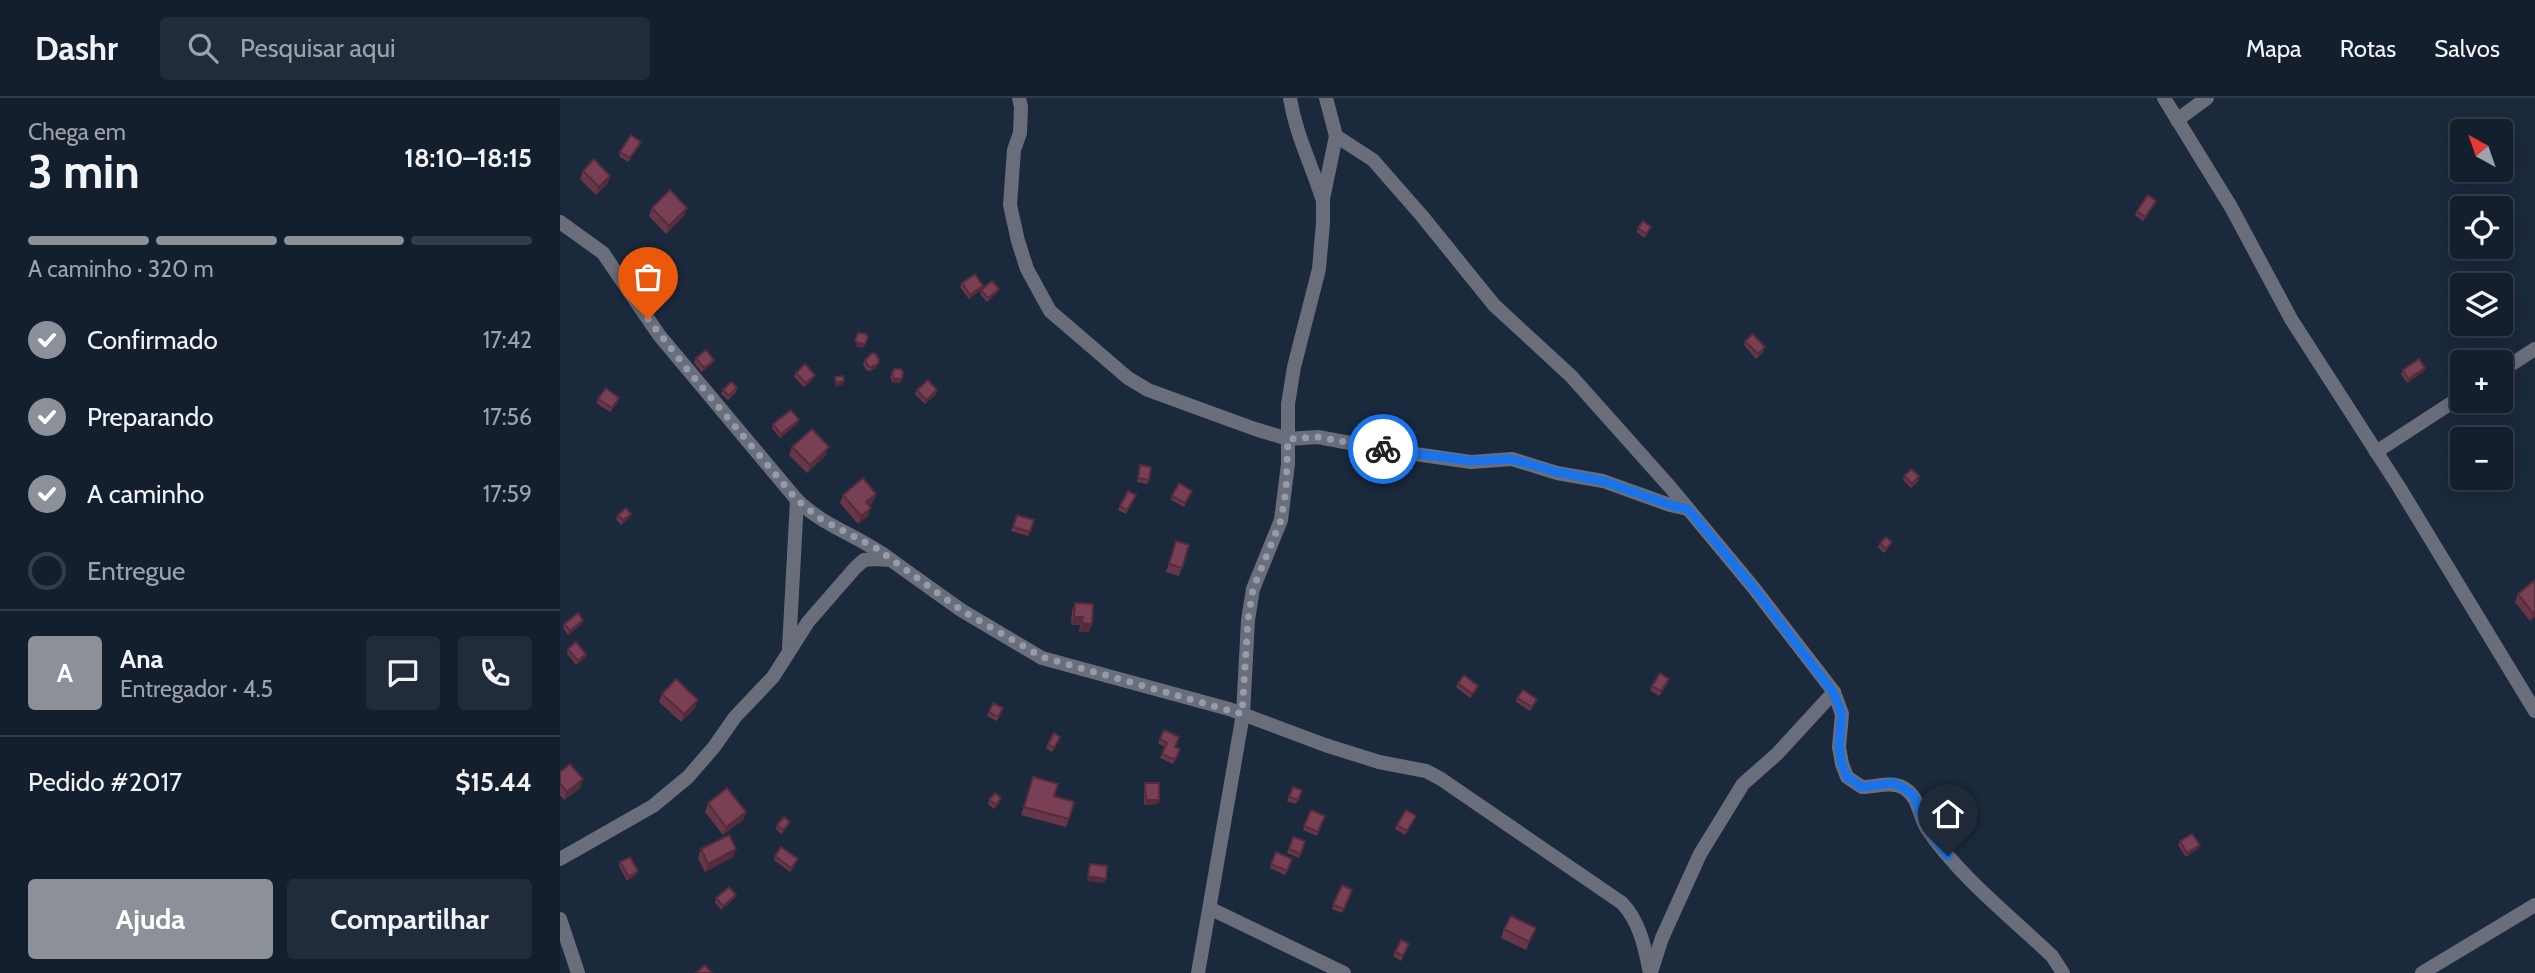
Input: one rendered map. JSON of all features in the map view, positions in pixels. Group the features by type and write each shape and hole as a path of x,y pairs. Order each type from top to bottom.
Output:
{"street":[{"path":"1019,98 1020,133 1014,150 1010,205 1027,269 1050,311 1128,378 1148,390 1288,439 1318,437 1387,450 1471,461 1511,459 1603,481 1688,509"},
{"path":"1290,98 1293,120 1322,200"},
{"path":"1198,973 1242,714 1248,620 1253,589 1281,520 1286,490 1288,404 1294,367 1319,269 1322,200 1336,136 1326,98"},
{"path":"2164,98 2231,207 2291,319 2531,693 2535,711"},
{"path":"2177,120 2207,98"},
{"path":"1336,136 1373,160 1494,305 1571,376 1753,587 1833,692 1842,714 1839,747 1847,777 1862,787 1893,783 1914,796 1925,826 1960,871 2052,956 2063,973"},
{"path":"560,222 603,253 667,345 797,500 819,518 876,548 961,610 1042,657 1242,714 1325,746 1379,762 1426,771 1441,779 1622,903 1631,912 1638,926 1651,973"},
{"path":"2513,363 2535,349"},
{"path":"2376,452 2450,404"},
{"path":"789,651 797,500"},
{"path":"560,859 653,806 688,777 735,717 773,677 808,622 855,568 864,561 891,560"},
{"path":"1651,973 1662,938 1700,854 1743,784 1777,754 1833,692"},
{"path":"2422,973 2535,905"},
{"path":"1210,909 1345,973"},
{"path":"560,919 578,973"}],"building":[{"path":"631,135 641,142 630,158 620,152"},
{"path":"594,159 610,176 599,187 583,171"},
{"path":"670,190 687,208 669,226 652,208"},
{"path":"2148,195 2156,201 2145,217 2137,211"},
{"path":"1643,221 1651,227 1646,234 1638,228"},
{"path":"975,274 983,286 970,295 962,283"},
{"path":"992,281 999,289 988,298 981,290"},
{"path":"858,333 868,337 865,344 855,340"},
{"path":"1753,334 1765,347 1758,354 1745,341"},
{"path":"706,350 714,360 704,368 696,358"},
{"path":"872,353 876,354 879,360 878,364 871,367 865,360"},
{"path":"2419,359 2425,368 2408,379 2403,370"},
{"path":"805,364 815,375 806,383 796,373"},
{"path":"894,369 901,369 902,379 894,379"},
{"path":"843,376 844,381 836,383 835,377"},
{"path":"928,380 937,390 926,400 917,390"},
{"path":"731,382 737,387 729,396 723,390"},
{"path":"606,388 619,398 612,408 598,399"},
{"path":"791,410 799,420 781,434 773,424"},
{"path":"812,429 829,447 810,465 792,447"},
{"path":"1140,465 1151,467 1149,480 1138,478"},
{"path":"1911,469 1919,476 1912,484 1904,476"},
{"path":"863,478 876,494 866,502 871,508 861,516 843,495"},
{"path":"1179,483 1192,491 1185,503 1172,496"},
{"path":"1128,491 1136,495 1127,510 1120,506"},
{"path":"626,508 631,514 623,520 618,515"},
{"path":"1017,515 1034,520 1030,532 1013,527"},
{"path":"1886,537 1892,542 1886,549 1880,543"},
{"path":"1176,541 1189,545 1182,568 1169,564"},
{"path":"2535,580 2535,612 2533,613 2518,594"},
{"path":"1075,603 1093,604 1092,624 1082,623 1083,617 1074,617"},
{"path":"578,613 583,620 570,631 564,624"},
{"path":"576,642 586,654 578,661 568,649"},
{"path":"1660,673 1669,679 1661,691 1652,686"},
{"path":"1464,675 1478,686 1472,694 1458,683"},
{"path":"676,679 698,700 684,714 662,694"},
{"path":"1523,690 1537,699 1532,707 1517,698"},
{"path":"993,703 1003,708 998,717 989,712"},
{"path":"1164,730 1179,737 1175,747 1180,749 1175,760 1162,754 1167,743 1160,739"},
{"path":"1054,733 1060,737 1054,748 1048,744"},
{"path":"570,764 583,779 567,792 560,783 560,772"},
{"path":"1033,777 1058,784 1054,796 1074,802 1069,819 1024,807"},
{"path":"1145,783 1159,783 1159,800 1146,800"},
{"path":"1293,787 1302,790 1298,800 1289,797"},
{"path":"727,788 746,812 726,827 708,803"},
{"path":"995,793 1001,798 996,805 989,800"},
{"path":"1311,810 1325,816 1318,832 1304,826"},
{"path":"1406,810 1416,816 1407,831 1397,825"},
{"path":"784,817 790,822 783,830 777,825"},
{"path":"2192,834 2200,845 2187,853 2180,841"},
{"path":"729,835 736,849 708,864 701,849"},
{"path":"1293,837 1305,841 1301,854 1289,849"},
{"path":"781,847 798,859 791,868 775,856"},
{"path":"1276,852 1292,859 1287,871 1271,864"},
{"path":"630,857 638,871 629,877 620,862"},
{"path":"1090,864 1107,866 1106,879 1088,876"},
{"path":"1342,885 1352,890 1344,909 1333,905"},
{"path":"729,887 736,895 723,906 716,898"},
{"path":"1511,916 1536,928 1529,942 1504,929"},
{"path":"1401,940 1409,944 1403,956 1395,952"},
{"path":"705,965 712,973 696,973"}],"way so far":[{"path":"648,319 691,374 808,511 876,548 961,610 1042,657 1242,714 1248,620 1253,589 1281,520 1286,490 1288,439 1318,437 1383,449"}],"route":[{"path":"1383,449 1471,461 1511,459 1603,481 1638,495 1688,509 1753,587 1833,692 1842,714 1839,747 1847,777 1862,787 1893,783 1904,788 1914,796 1925,826 1948,856"}]}
